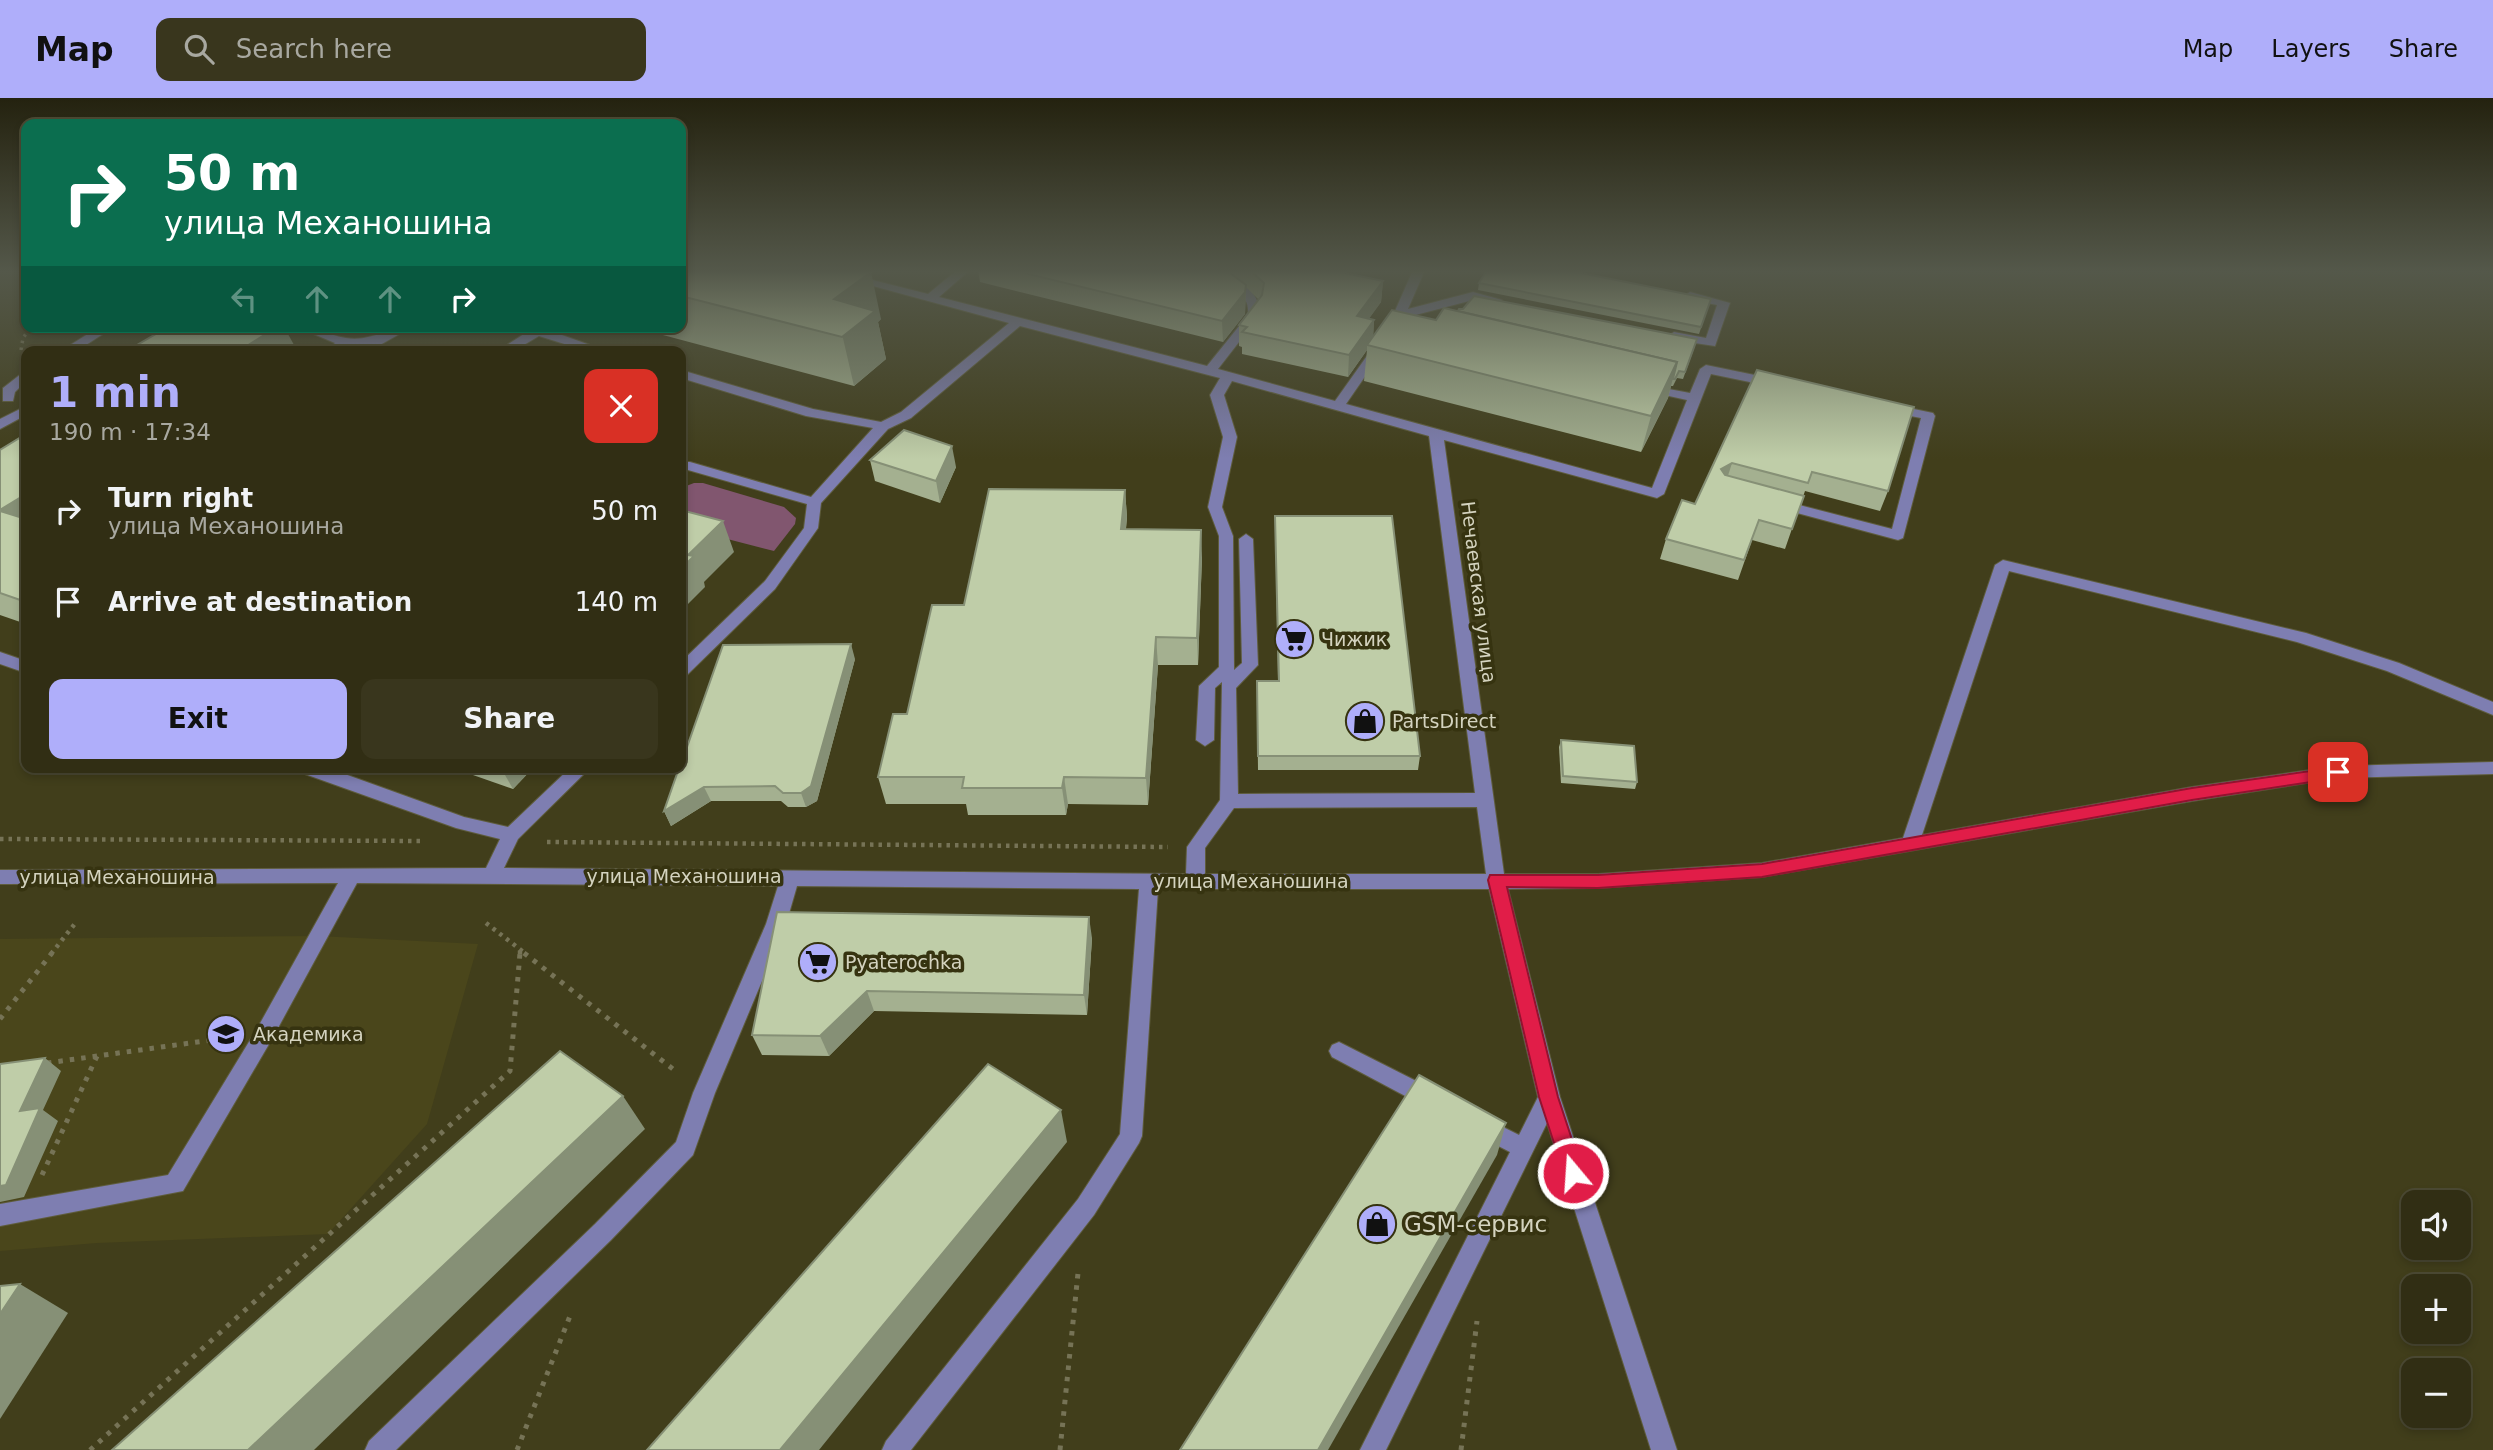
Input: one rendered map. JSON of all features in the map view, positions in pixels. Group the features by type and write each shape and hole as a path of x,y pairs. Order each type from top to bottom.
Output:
{"street":[{"path":"75,346 98,333"},
{"path":"320,333 344,342 376,342 394,333"},
{"path":"512,346 534,333"},
{"path":"545,333 585,346"},
{"path":"686,666 769,585 811,528 814,502 883,426 906,415 1004,333"},
{"path":"1064,333 1657,494 1706,369 1784,385"},
{"path":"1210,371 1240,333"},
{"path":"1338,407 1388,333"},
{"path":"1658,333 1711,343 1714,333"},
{"path":"339,346 344,342"},
{"path":"686,376 811,413 883,426"},
{"path":"1205,740 1207,686 1227,669 1226,536 1214,507 1230,437 1217,395 1228,376"},
{"path":"4,398 21,379"},
{"path":"1629,382 1695,398"},
{"path":"1765,500 1898,534 1928,416 1876,405"},
{"path":"0,425 21,413"},
{"name":"Нечаевская улица","path":"1436,434 1496,880 1549,1097 1664,1450"},
{"path":"686,466 814,502"},
{"path":"1195,881 1196,847 1229,801 1227,686 1250,665 1246,539"},
{"path":"1910,844 2003,565 2300,637 2393,667 2493,709"},
{"path":"0,658 21,665"},
{"name":"улица Механошина","path":"0,877 491,876 1149,882 1598,881 1762,870 2192,794 2338,772 2493,768"},
{"path":"322,773 510,839"},
{"path":"491,876 510,839 575,773"},
{"path":"1229,801 1484,800"},
{"path":"0,1215 176,1184 351,876"},
{"path":"378,1450 603,1232 685,1148 704,1093 776,925 790,877"},
{"path":"895,1450 1086,1207 1131,1136 1149,882"},
{"path":"1339,1051 1524,1148"},
{"path":"1373,1450 1549,1097"}],"path":[{"path":"0,839 426,841"},
{"path":"510,839 1196,847"},
{"path":"0,1019 77,922"},
{"path":"486,923 704,1093"},
{"path":"90,1450 510,1071 520,950"},
{"path":"37,1064 264,1033"},
{"path":"26,1211 97,1056"},
{"path":"1060,1450 1080,1261"},
{"path":"517,1450 578,1296"},
{"path":"1461,1450 1478,1312"}],"shaded area":[{"path":"703,483 784,507 796,518 795,524 774,551 686,528 686,486"},
{"name":"Академика","path":"318,936 478,944 427,1124 328,1234 97,1243 0,1251 0,939"}],"building":[{"path":"158,333 267,333 247,346 135,346"},
{"path":"827,333 847,333 842,337"},
{"path":"1247,333 1365,333 1349,355"},
{"path":"1376,333 1552,333 1677,362 1651,416 1367,345"},
{"path":"1553,333 1666,333 1697,339 1685,372 1679,371 1673,379 1677,362"},
{"path":"1757,370 1914,407 1888,491 1812,472 1808,483 1732,463 1721,469 1725,475 1804,496 1792,529 1759,520 1744,560 1666,539 1682,500 1695,504"},
{"path":"904,430 952,446 936,481 870,460"},
{"path":"21,437 21,497 0,510 0,450"},
{"path":"989,489 1125,490 1121,529 1201,530 1197,638 1156,637 1146,778 1064,777 1062,788 962,788 964,777 878,777 893,714 907,714 932,605 964,605"},
{"path":"0,511 21,517 21,600 0,593"},
{"path":"686,511 723,521 688,555 694,556 686,564"},
{"path":"1275,516 1392,516 1420,756 1258,756 1257,681 1279,681"},
{"path":"851,644 811,786 801,793 783,793 775,786 704,787 664,811 677,773 686,773 686,750 723,645"},
{"path":"1561,740 1634,746 1637,782 1563,776"},
{"path":"777,912 1089,917 1084,995 867,991 820,1036 752,1035"},
{"path":"560,1051 623,1096 248,1450 112,1450"},
{"path":"45,1058 20,1111 40,1108 6,1185 0,1186 0,1064"},
{"path":"988,1064 1061,1110 780,1450 647,1450"},
{"path":"1419,1075 1506,1123 1318,1450 1180,1450"},
{"path":"20,1284 0,1314 0,1286"}],"place":[{"name":"Чижик","path":"1294,639"},
{"name":"PartsDirect","path":"1365,721"},
{"name":"Pyaterochka","path":"818,962"},
{"name":"Академика","path":"226,1034"},
{"name":"GSM-сервис","path":"1377,1224"}],"route":[{"path":"1573,1173 1549,1097 1496,880 1598,881 1762,870 2192,794 2338,772"}]}
